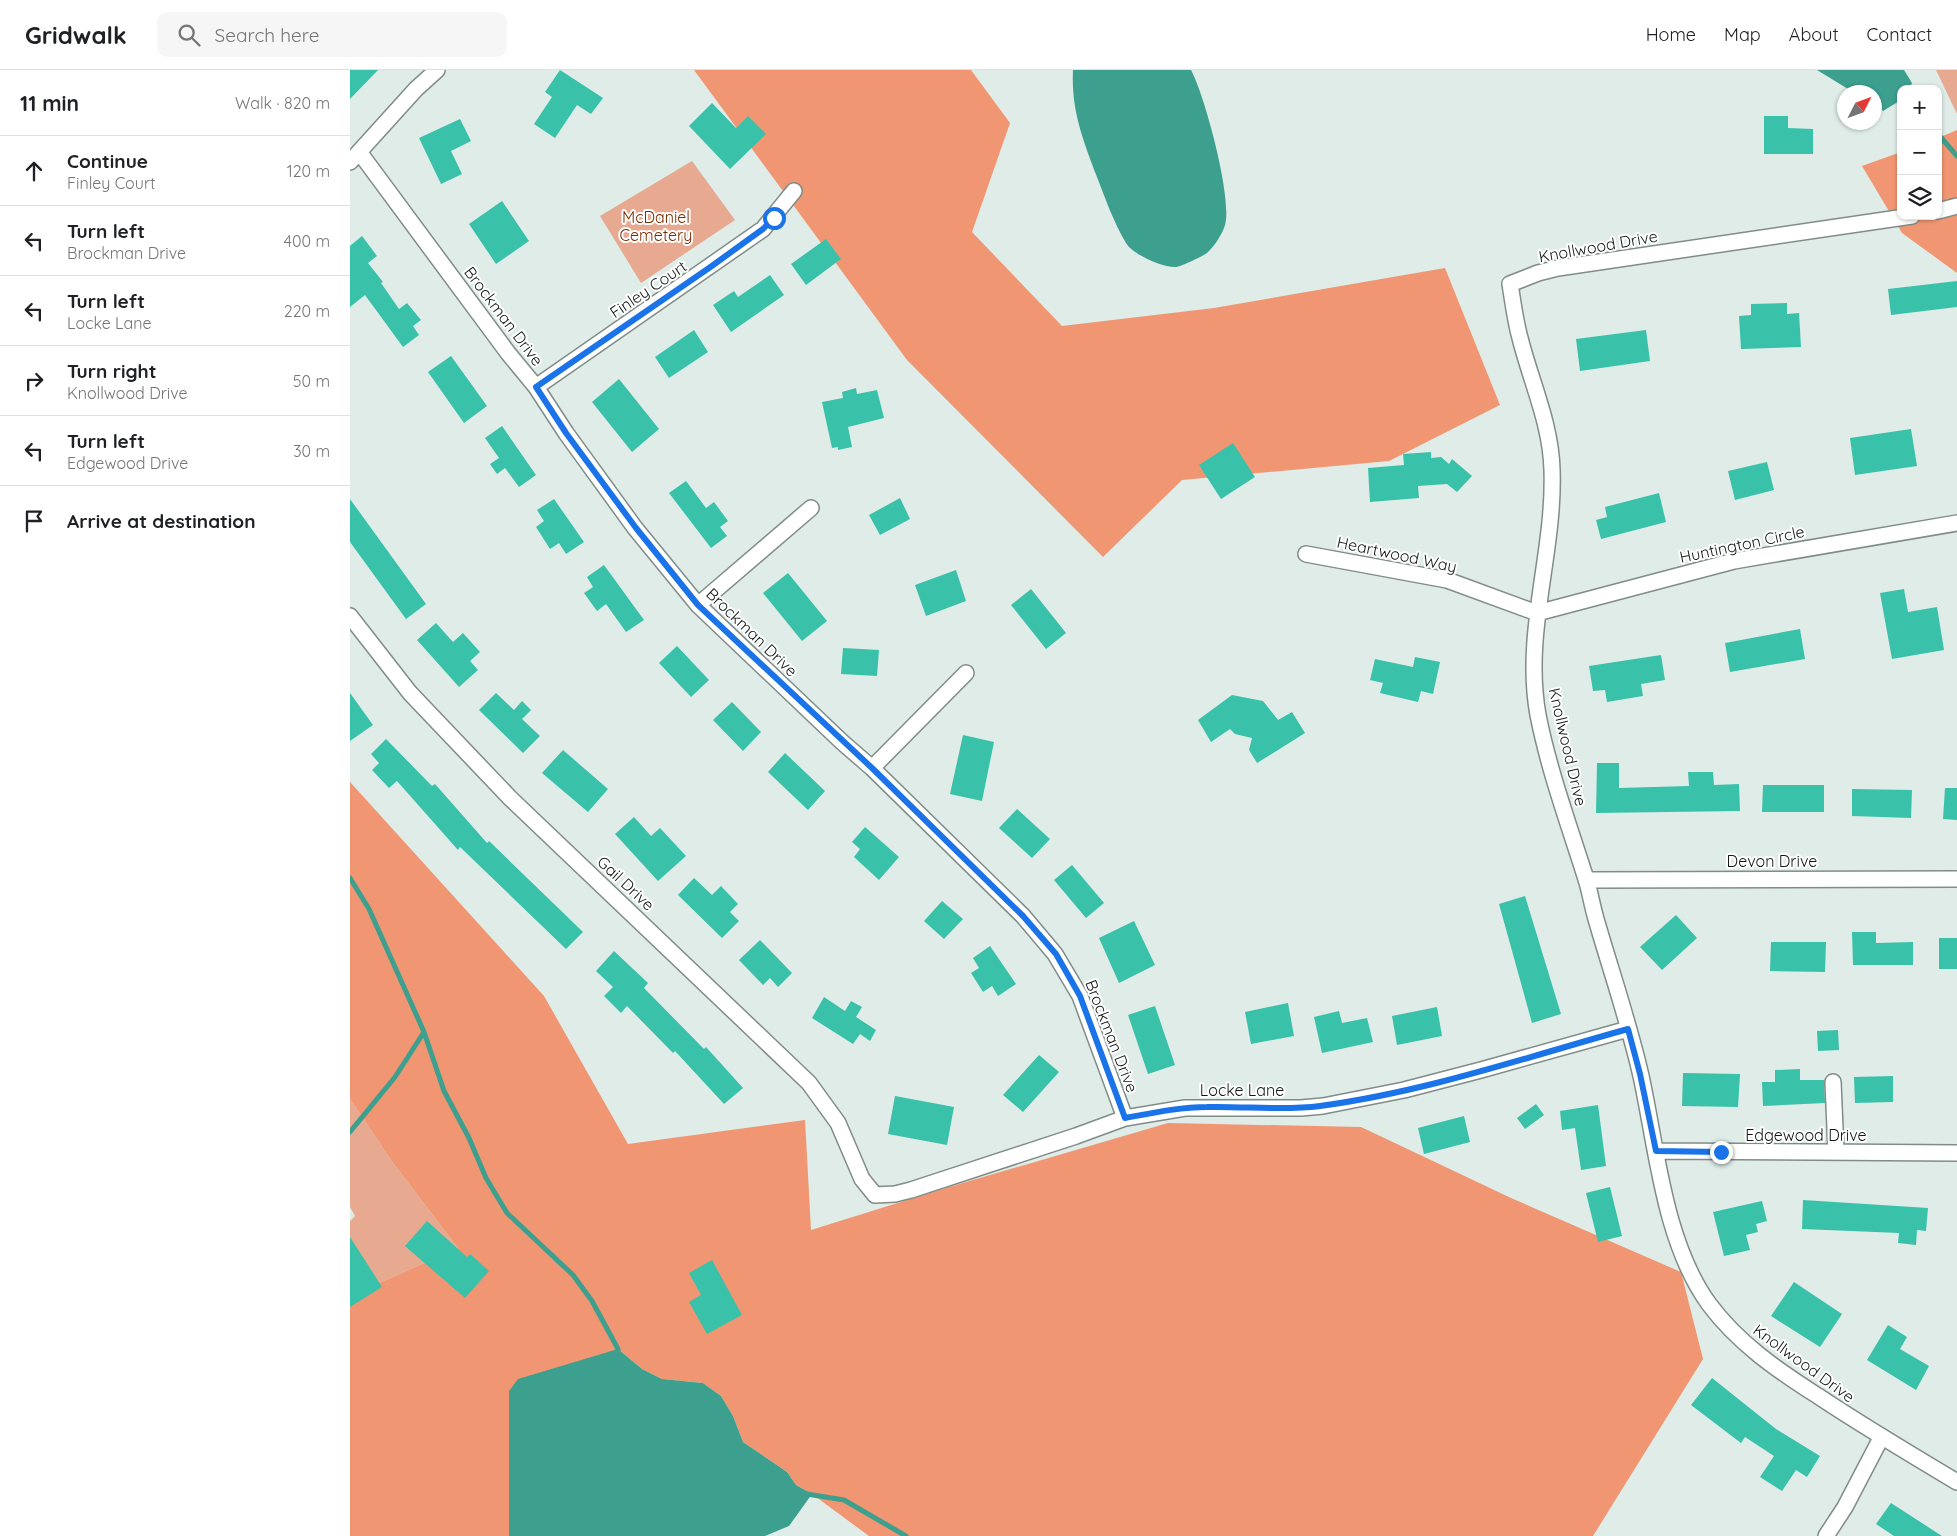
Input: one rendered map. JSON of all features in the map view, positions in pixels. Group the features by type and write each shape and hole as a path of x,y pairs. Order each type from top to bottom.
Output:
{"street":[{"path":"355,158 416,89 437,70"},
{"name":"Brockman Drive","path":"355,158 536,387 566,433 630,520 698,605 872,768 1023,916 1056,954 1080,996 1125,1118"},
{"name":"Finley Court","path":"536,387 763,229 794,192"},
{"path":"1942,210 1957,206"},
{"name":"Knollwood Drive","path":"1897,218 1558,268 1538,273 1510,284 1520,337 1545,421 1552,468 1552,506 1549,542 1537,613 1535,689 1539,716 1554,777 1586,880 1628,1029 1640,1074 1673,1225 1689,1269 1709,1303 1730,1329 1753,1351 1881,1438 1957,1482"},
{"path":"698,605 811,508"},
{"name":"Huntington Circle","path":"1537,613 1734,561 1957,523"},
{"name":"Heartwood Way","path":"1306,554 1447,580 1537,613"},
{"name":"Gail Drive","path":"350,616 410,693 503,791 809,1083 827,1104 865,1184"},
{"path":"872,768 966,674"},
{"name":"Devon Drive","path":"1586,880 1957,879"},
{"name":"Locke Lane","path":"865,1184 875,1195 896,1194 1076,1136 1125,1118 1185,1108 1301,1108 1323,1106 1464,1075 1628,1029"},
{"path":"1833,1082 1836,1152"},
{"name":"Edgewood Drive","path":"1656,1151 1957,1153"},
{"path":"1826,1536 1881,1438"}],"green space":[{"path":"1936,70 1957,70 1957,114"},
{"name":"McDaniel Cemetery","path":"692,161 735,220 641,283 600,216"},
{"path":"350,1099 393,1163 458,1248 350,1296 350,1221 355,1216 350,1207"}],"shaded area":[{"path":"694,70 971,70 1010,123 972,232 1062,326 1214,308 1445,268 1500,405 1389,461 1182,480 1103,557 907,360"},
{"path":"1073,70 1191,70 1197,82 1210,124 1222,174 1225,197 1226,216 1224,228 1217,242 1207,253 1182,265 1170,267 1141,256 1126,243 1110,210 1079,125 1074,98"},
{"path":"1817,70 1904,70 1912,83 1911,85 1897,85 1897,102 1883,111 1882,85 1842,85"},
{"path":"1957,130 1957,273 1902,233 1862,166 1897,153 1897,220 1942,220 1942,136"},
{"path":"350,782 544,996 628,1144 805,1120 811,1230 949,1187 1168,1123 1361,1127 1511,1198 1681,1272 1703,1359 1593,1536 869,1536 812,1494 796,1485 787,1472 743,1442 733,1416 721,1396 703,1383 662,1379 642,1369 618,1349 510,1463 509,1536 350,1536 350,1296 458,1248 393,1163 350,1099"},
{"path":"618,1349 642,1369 662,1379 703,1383 721,1396 733,1416 743,1442 787,1472 796,1485 812,1494 789,1526 765,1536 509,1536 509,1391 518,1379"}],"building":[{"path":"350,70 378,70 350,99"},
{"path":"560,70 603,98 591,114 577,105 555,138 534,124 552,97 545,92"},
{"path":"712,103 736,128 748,116 766,134 730,169 689,126"},
{"path":"1764,116 1788,116 1788,128 1813,129 1813,154 1764,154"},
{"path":"460,119 471,141 451,151 462,174 441,184 419,138"},
{"path":"502,201 529,241 496,264 469,224"},
{"path":"362,236 377,256 368,263 383,282 381,283 399,309 407,303 421,320 413,326 419,335 403,347 365,295 350,307 350,246"},
{"path":"826,239 841,259 806,285 791,264"},
{"path":"770,275 784,295 731,332 713,305 734,291 738,297"},
{"path":"1957,281 1957,307 1891,315 1888,289"},
{"path":"1787,303 1787,314 1799,313 1801,347 1741,349 1739,316 1751,315 1751,304"},
{"path":"694,330 708,352 669,378 655,357"},
{"path":"1646,330 1650,361 1580,371 1576,339"},
{"path":"451,356 487,406 464,423 428,372"},
{"path":"619,379 659,429 632,452 592,402"},
{"path":"856,388 857,394 877,390 884,418 848,427 852,447 838,450 838,447 832,448 822,402 843,398 842,392"},
{"path":"502,426 536,475 519,487 505,468 497,474 490,464 499,458 485,438"},
{"path":"1911,429 1917,466 1855,475 1850,438"},
{"path":"1233,443 1255,477 1221,499 1199,465"},
{"path":"1431,452 1431,458 1441,457 1449,464 1452,459 1472,476 1457,492 1447,484 1418,486 1419,498 1370,502 1368,468 1404,465 1403,454"},
{"path":"1767,462 1774,490 1735,500 1728,471"},
{"path":"686,481 706,508 714,502 728,521 720,527 727,536 711,548 669,493"},
{"path":"1659,493 1666,522 1601,539 1596,520 1607,517 1605,507"},
{"path":"900,498 910,519 880,535 869,515"},
{"path":"350,499 426,604 406,619 350,542"},
{"path":"554,499 584,542 566,554 559,543 550,549 536,527 544,521 537,510"},
{"path":"604,565 644,620 626,632 606,604 597,611 584,593 593,587 587,577"},
{"path":"956,570 966,601 926,616 915,585"},
{"path":"788,573 827,621 802,641 763,593"},
{"path":"1031,589 1066,633 1046,649 1011,605"},
{"path":"1904,589 1908,612 1937,607 1944,650 1892,659 1880,593"},
{"path":"436,623 453,642 463,633 480,652 470,661 478,670 459,687 417,640"},
{"path":"1800,629 1805,659 1730,672 1725,643"},
{"path":"677,646 709,680 691,697 659,663"},
{"path":"843,648 879,650 877,676 841,674"},
{"path":"1661,655 1665,680 1641,684 1643,696 1607,702 1605,690 1593,691 1589,666"},
{"path":"1415,657 1440,662 1433,694 1421,691 1418,702 1380,693 1383,683 1370,680 1375,659 1413,667"},
{"path":"350,693 373,725 350,741"},
{"path":"496,693 514,710 522,701 531,710 522,719 540,736 523,753 479,710"},
{"path":"1232,695 1263,701 1278,720 1292,712 1305,733 1257,763 1249,750 1252,738 1235,734 1230,729 1211,742 1198,720"},
{"path":"732,702 761,732 743,751 713,720"},
{"path":"963,735 994,742 982,801 950,794"},
{"path":"386,739 432,786 435,784 487,843 489,841 583,932 566,949 460,847 458,850 397,781 389,788 372,770 379,763 371,754"},
{"path":"563,750 608,789 588,812 542,773"},
{"path":"785,753 825,791 808,810 768,772"},
{"path":"1597,763 1619,763 1619,788 1689,786 1688,772 1713,772 1714,785 1739,784 1740,811 1596,813"},
{"path":"1763,785 1824,785 1824,812 1762,812"},
{"path":"1945,788 1957,788 1957,820 1943,819"},
{"path":"1852,789 1912,790 1911,818 1852,816"},
{"path":"1017,809 1050,839 1032,858 999,828"},
{"path":"634,817 651,836 660,828 686,856 658,881 615,834"},
{"path":"865,827 899,857 879,880 854,857 860,849 852,842"},
{"path":"1072,865 1104,903 1086,918 1054,880"},
{"path":"694,878 712,895 721,886 738,904 730,912 739,921 722,938 678,895"},
{"path":"1525,896 1561,1014 1532,1023 1499,904"},
{"path":"942,901 963,919 944,939 924,921"},
{"path":"1676,915 1697,938 1662,970 1640,947"},
{"path":"1134,921 1155,965 1119,983 1099,938"},
{"path":"1852,932 1876,932 1876,943 1913,942 1913,965 1853,965"},
{"path":"1939,938 1957,938 1957,969 1939,969"},
{"path":"760,940 792,973 778,987 770,978 763,985 739,960"},
{"path":"1771,942 1826,942 1825,972 1770,971"},
{"path":"990,946 1016,984 998,996 992,986 983,992 971,973 979,968 973,958"},
{"path":"614,951 648,983 644,988 704,1049 706,1047 743,1088 724,1104 675,1051 673,1053 627,1006 621,1013 604,996 613,987 596,971"},
{"path":"824,997 845,1011 851,1001 862,1007 856,1017 876,1030 870,1041 860,1034 853,1044 812,1018"},
{"path":"1288,1003 1294,1036 1251,1044 1245,1012"},
{"path":"1155,1006 1175,1065 1148,1074 1128,1015"},
{"path":"1437,1007 1442,1036 1397,1045 1392,1016"},
{"path":"1339,1011 1342,1023 1367,1018 1373,1042 1322,1053 1314,1017"},
{"path":"1838,1030 1839,1050 1818,1051 1817,1031"},
{"path":"1039,1055 1059,1072 1023,1112 1003,1095"},
{"path":"1800,1069 1800,1080 1824,1080 1825,1103 1763,1106 1762,1082 1775,1082 1775,1070"},
{"path":"1683,1073 1740,1074 1738,1107 1682,1106"},
{"path":"1893,1076 1893,1102 1855,1103 1854,1077"},
{"path":"895,1096 954,1107 947,1145 888,1134"},
{"path":"1536,1104 1544,1115 1525,1129 1517,1118"},
{"path":"1598,1105 1606,1166 1581,1170 1575,1128 1562,1130 1560,1111"},
{"path":"1464,1116 1470,1142 1424,1154 1418,1128"},
{"path":"1610,1187 1622,1236 1598,1242 1586,1193"},
{"path":"1803,1200 1928,1208 1926,1231 1917,1230 1916,1245 1898,1243 1899,1233 1802,1229"},
{"path":"1762,1201 1767,1221 1756,1224 1758,1232 1746,1235 1750,1250 1724,1256 1713,1212"},
{"path":"427,1221 467,1257 470,1254 489,1271 465,1298 405,1246"},
{"path":"350,1237 382,1287 350,1307"},
{"path":"712,1260 742,1315 707,1334 689,1302 701,1295 689,1273"},
{"path":"1794,1282 1842,1314 1820,1347 1771,1316"},
{"path":"1888,1325 1907,1337 1900,1349 1929,1366 1916,1390 1867,1360"},
{"path":"1712,1378 1776,1429 1820,1456 1807,1477 1796,1470 1782,1491 1760,1477 1774,1456 1745,1437 1741,1443 1691,1405"},
{"path":"1891,1503 1942,1536 1894,1536 1876,1524"}],"waterway":[{"path":"1942,139 1957,156"},
{"path":"350,878 369,909 424,1032 444,1091 469,1138 486,1178 507,1213 573,1275 592,1301 618,1349 618,1354"},
{"path":"350,1132 395,1077 424,1032"},
{"path":"807,1494 844,1500 906,1536"}],"route":[{"path":"774,218 763,229 709,268 536,387 566,433 636,528 698,605 842,742 872,768 1023,916 1056,954 1080,996 1125,1118 1185,1108 1301,1108 1323,1106 1404,1090 1628,1029 1640,1074 1656,1151 1721,1152"}]}
